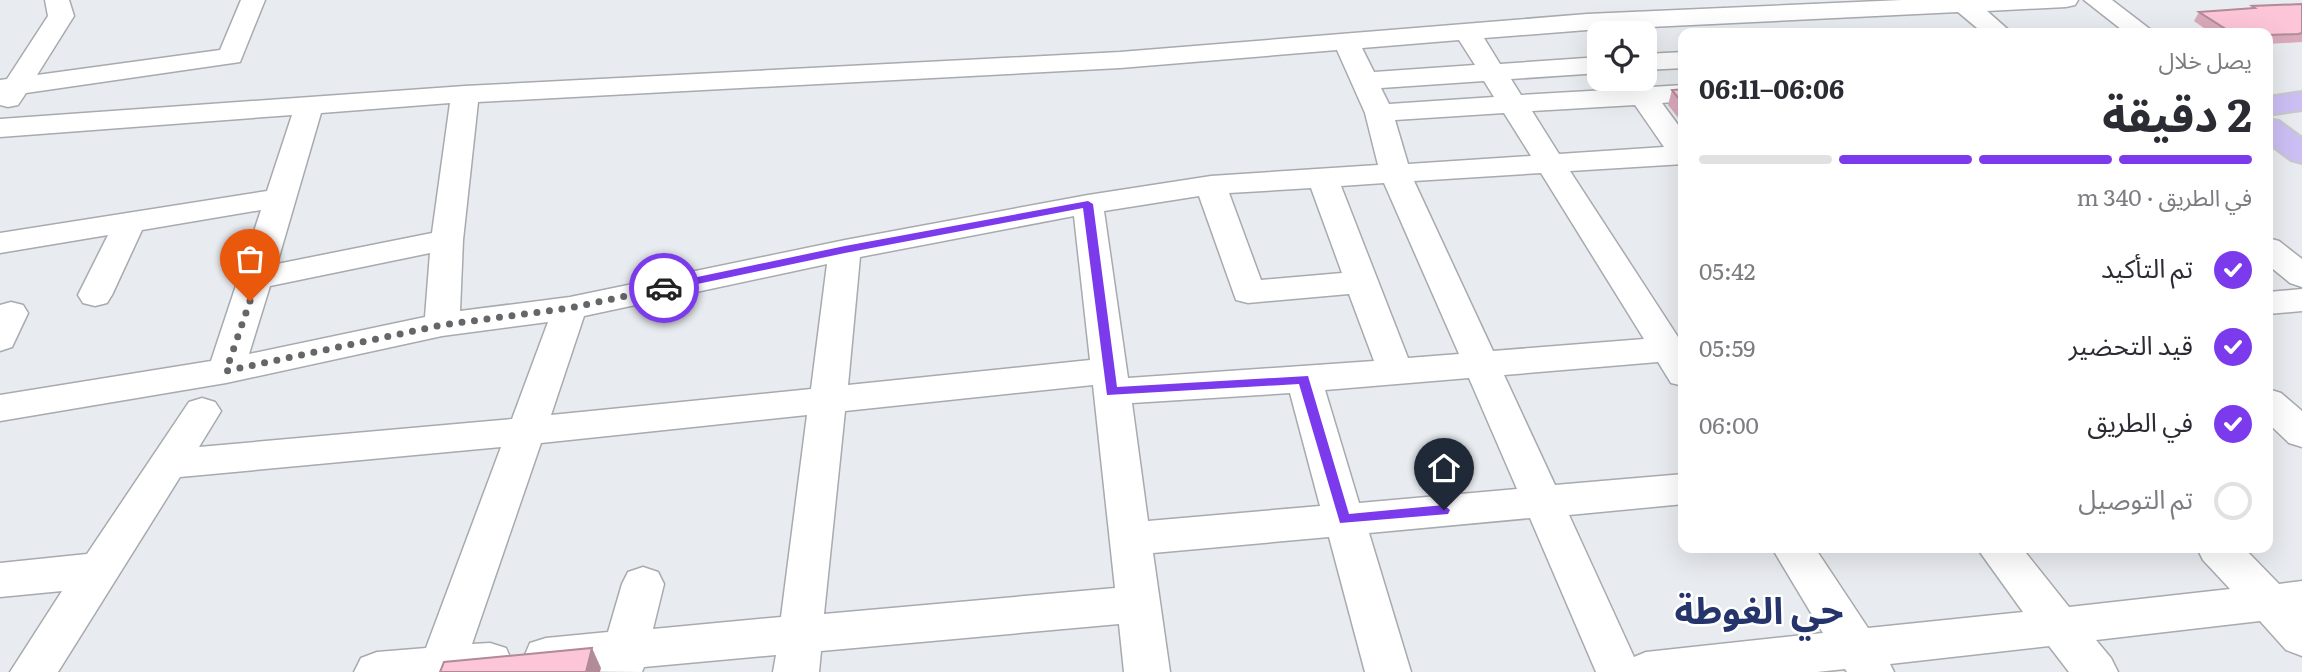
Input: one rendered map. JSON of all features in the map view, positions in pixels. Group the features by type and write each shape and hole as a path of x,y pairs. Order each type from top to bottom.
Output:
{"main road":[{"path":"2273,105 2302,101"},
{"path":"2273,110 2302,130"},
{"path":"2273,132 2302,153"}],"street":[{"path":"0,111 8,87 61,16 57,0"},
{"path":"8,87 231,56 253,0"},
{"path":"1657,28 1728,25 1840,11 2066,0"},
{"path":"2096,0 2135,28"},
{"path":"2125,0 2162,28"},
{"path":"1964,5 1993,28"},
{"path":"1840,11 1859,28"},
{"path":"0,128 465,94 1108,60 1467,32 1587,31"},
{"path":"1467,32 1547,162 1678,357"},
{"path":"1346,41 1379,113 1396,175 1619,672"},
{"path":"1657,61 1678,60"},
{"path":"1363,81 1587,66"},
{"path":"1657,89 1678,92"},
{"path":"1379,113 1513,104 1609,91"},
{"path":"1641,91 1678,146"},
{"path":"442,325 447,240 465,94"},
{"path":"226,371 258,278 279,198 310,104"},
{"path":"0,408 226,371 442,325 570,308 845,250 1088,204 1211,185 1678,155"},
{"path":"1322,176 1395,370"},
{"path":"1211,185 1248,292 1363,282"},
{"path":"0,243 279,198"},
{"path":"1088,204 1147,672"},
{"path":"95,295 130,222"},
{"path":"258,278 447,240"},
{"path":"799,653 845,250"},
{"path":"2273,252 2302,276"},
{"path":"2273,303 2302,300"},
{"path":"441,669 570,308"},
{"path":"167,464 827,401 1110,382 1304,379 1481,363 1678,357"},
{"path":"1304,379 1388,672"},
{"path":"2273,407 2302,433"},
{"path":"33,672 202,411"},
{"path":"2273,436 2302,433"},
{"path":"1130,539 1678,490"},
{"path":"1796,553 1863,660"},
{"path":"2002,553 2095,672"},
{"path":"2224,553 2286,601 2302,637"},
{"path":"0,580 99,570"},
{"path":"623,661 643,584"},
{"path":"1646,672 1863,660 2059,626 2286,601"},
{"path":"377,672 799,653 1139,604"}],"building":[{"path":"2302,4 2302,33 2273,35 2273,28 2224,28 2199,12 2255,8 2252,6"},
{"path":"592,648 586,672 440,672 444,662"}],"way so far":[{"path":"250,301 226,371 442,325 570,308 664,288"}],"district":[{"name":"حي الغوطة","path":"1759,607"}],"route":[{"path":"664,288 845,250 1088,204 1111,392 1304,379 1344,519 1444,510"}]}
